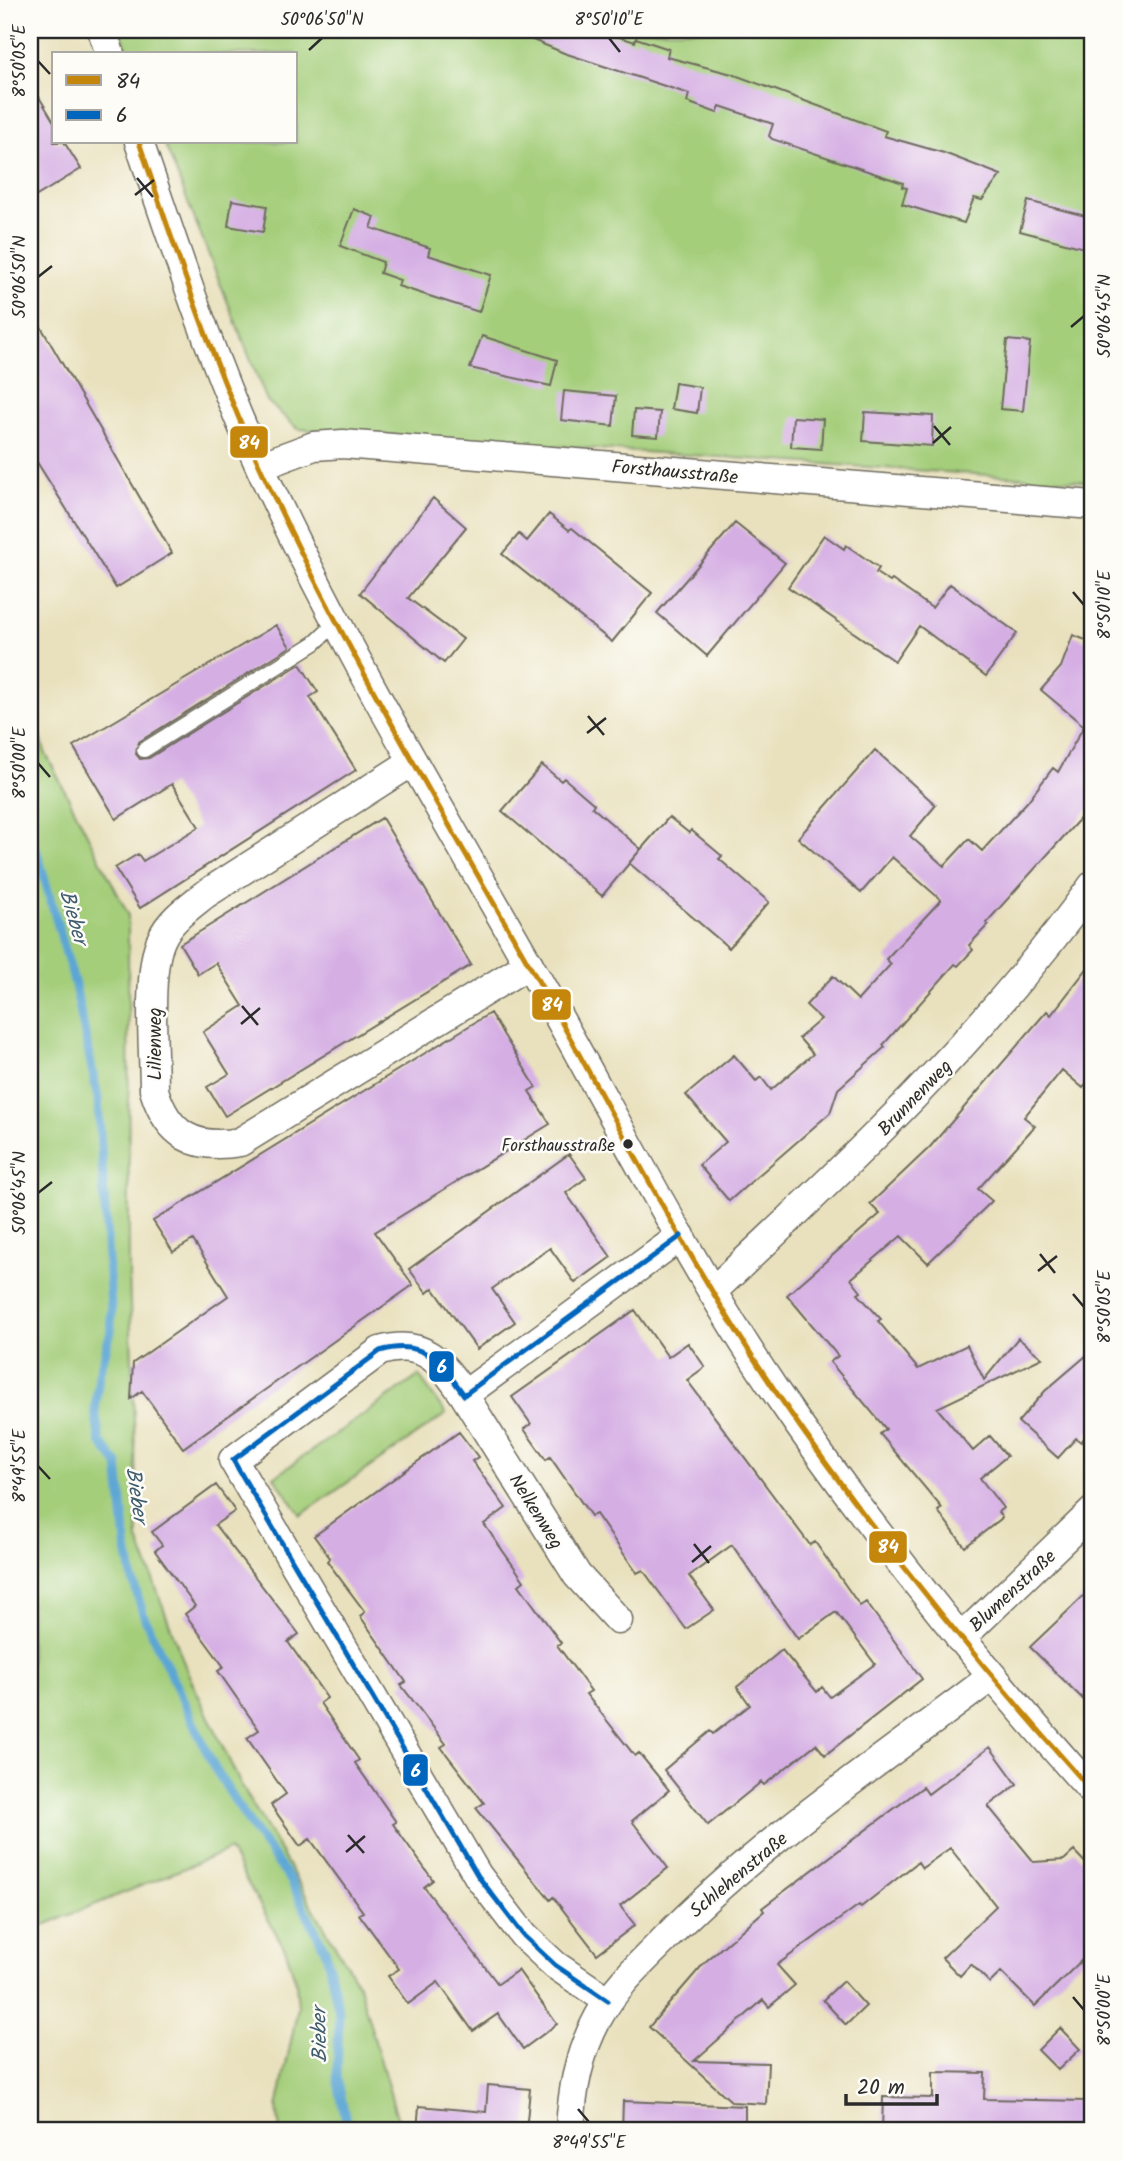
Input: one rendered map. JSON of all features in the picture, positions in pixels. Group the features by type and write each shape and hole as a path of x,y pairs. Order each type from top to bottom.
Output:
{"street":[{"path":"102,30 109,52"},
{"path":"140,144 220,373 260,467 336,623 681,1236 777,1393 960,1639 1093,1792"},
{"name":"Forsthausstraße","path":"260,467 314,446 343,444 1093,505"},
{"name":"Lilienweg","path":"412,762 204,895 174,920 162,936 154,958 153,1090 159,1107 183,1137 218,1145 240,1142 529,964"},
{"name":"Brunnenweg","path":"713,1291 927,1086 994,1010 1093,885"},
{"path":"464,1395 681,1236"},
{"name":"Nelkenweg","path":"608,2001 547,1958 524,1936 478,1876 233,1460 380,1351 396,1346 421,1350 439,1361 464,1395 577,1575 618,1620"},
{"name":"Blumenstraße","path":"960,1639 1093,1511"},
{"name":"Schlehenstraße","path":"569,2131 580,2057 608,2001 686,1917 754,1858 991,1677"}],"lane":[{"path":"144,750 315,643 336,623"}],"green space":[{"path":"120,30 1093,30 1093,482 298,429 267,401 165,144 298,144 298,52 128,52"},
{"path":"30,698 45,752 128,914 129,1273 138,1539 187,1671 240,1783 359,1986 401,2131 280,2131 277,2108 298,2007 296,1983 286,1951 229,1850 30,1931"},
{"path":"419,1376 446,1414 301,1515 274,1477"}],"building":[{"path":"509,30 598,30 635,42 636,38 669,49 667,57 732,74 886,131 884,136 944,153 1001,175 982,200 974,198 964,223 902,204 907,188 902,187 903,183 772,139 769,136 773,124 720,106 717,113 687,102 689,94 564,53"},
{"path":"30,82 52,119 52,144 65,144 81,169 30,200"},
{"path":"232,200 267,206 263,232 228,226"},
{"path":"1028,201 1093,218 1088,249 1020,231"},
{"path":"354,209 375,217 371,228 430,248 428,255 491,275 479,312 398,286 400,280 380,273 383,262 340,246"},
{"path":"30,308 172,553 116,588 30,451"},
{"path":"482,336 557,360 551,386 470,368"},
{"path":"1007,340 1030,342 1023,411 1000,409"},
{"path":"675,383 700,387 697,413 671,409"},
{"path":"564,391 616,396 613,426 561,420"},
{"path":"634,410 660,412 658,437 632,435"},
{"path":"865,412 933,416 932,446 863,441"},
{"path":"793,417 823,419 821,449 791,447"},
{"path":"433,498 466,527 408,598 463,639 444,663 360,593"},
{"path":"549,514 569,530 572,528 652,593 612,642 502,554 519,534 527,541"},
{"path":"735,523 785,563 707,656 657,613"},
{"path":"824,535 844,549 846,545 879,568 876,573 890,582 892,580 932,608 950,584 1017,633 986,676 919,626 895,661 788,587"},
{"path":"276,625 290,647 139,742 136,754 140,759 149,758 300,664 318,692 310,697 356,770 140,908 115,868 138,854 143,861 199,827 172,784 116,819 73,746"},
{"path":"1073,635 1093,643 1093,804 986,923 988,925 969,945 973,950 958,966 955,964 883,1045 885,1047 838,1089 830,1113 729,1201 699,1165 726,1142 686,1095 734,1055 756,1081 761,1077 771,1090 813,1054 799,1038 821,1019 806,1005 833,976 858,1000 891,964 886,959 941,900 892,857 861,893 798,838 875,750 936,805 910,836 944,866 969,839 982,851 1027,802 1053,768 1058,772 1084,726 1041,690 1061,667"},
{"path":"542,765 561,781 564,778 594,804 592,807 641,849 602,896 502,811"},
{"path":"669,817 689,833 691,830 722,856 719,859 769,902 729,948 629,863"},
{"path":"382,818 471,965 225,1116 207,1087 229,1074 203,1032 243,1006 216,963 198,974 180,944"},
{"path":"1093,961 1093,1075 1083,1088 1062,1070 1024,1117 1035,1126 978,1189 992,1201 928,1263 901,1236 851,1279 861,1292 858,1294 881,1319 878,1321 918,1369 967,1345 984,1380 1018,1338 1042,1358 937,1408 973,1451 990,1436 1007,1456 980,1478 1003,1508 998,1512 1002,1518 965,1547 938,1511 942,1508 880,1434 886,1429 830,1362 838,1356 787,1295 880,1214 870,1204 930,1147 1047,1011 1051,1015"},
{"path":"490,1013 536,1087 529,1091 550,1124 375,1232 413,1285 183,1448 142,1391 131,1399 133,1363 228,1296 193,1240 173,1252 153,1221"},
{"path":"569,1154 586,1178 566,1193 611,1257 575,1283 550,1248 492,1289 515,1322 477,1349 433,1288 427,1293 409,1269"},
{"path":"635,1310 668,1357 688,1343 705,1367 687,1380 810,1545 815,1542 860,1606 866,1602 922,1679 825,1755 816,1744 764,1785 761,1782 708,1825 664,1770 710,1731 713,1734 750,1705 737,1687 782,1650 817,1692 822,1687 830,1697 875,1664 836,1612 798,1639 732,1545 689,1576 714,1610 686,1629 643,1570 637,1573 596,1514 591,1516 550,1457 546,1460 524,1429 531,1424 512,1397"},
{"path":"1093,1350 1093,1428 1081,1442 1076,1438 1058,1458 1018,1422 1045,1391"},
{"path":"459,1432 478,1457 472,1461 506,1508 484,1524 524,1581 519,1585 561,1643 557,1645 591,1691 586,1694 635,1756 639,1753 669,1790 632,1821 668,1868 620,1906 635,1925 597,1954 553,1897 550,1900 476,1808 484,1803 441,1747 446,1744 401,1685 406,1682 360,1616 365,1612 327,1561 330,1558 314,1536"},
{"path":"216,1485 235,1511 215,1525 299,1634 288,1642 327,1698 320,1703 359,1760 355,1763 396,1822 393,1824 433,1880 424,1887 498,1984 518,1970 557,2024 523,2049 498,2014 473,2031 438,1982 408,2004 388,1976 399,1969 359,1914 363,1912 310,1839 300,1846 271,1805 286,1794 247,1738 259,1730 218,1671 224,1667 185,1614 195,1606 155,1551 162,1545 152,1532"},
{"path":"1093,1587 1093,1709 1030,1647"},
{"path":"990,1747 1017,1784 988,1806 1034,1862 1064,1860 1074,1851 1093,1871 1093,1949 1035,2006 1001,1972 990,1983 971,1964 960,1976 942,1958 996,1906 950,1848 922,1868 918,1862 861,1907 859,1905 777,1965 795,1985 769,2007 763,2000 694,2061 768,2063 766,2104 732,2102 649,2027 705,1962 764,1911 762,1908 923,1787 928,1794"},
{"path":"843,1981 866,2006 846,2025 823,2000"},
{"path":"1060,2028 1080,2049 1058,2070 1038,2050"},
{"path":"933,2072 985,2073 984,2099 1087,2101 1087,2105 1093,2105 1093,2131 882,2131 883,2097 933,2098"},
{"path":"488,2085 530,2089 526,2131 417,2131 419,2106 486,2112"},
{"path":"623,2101 745,2106 745,2131 622,2131"}],"waterway":[{"name":"Bieber","path":"30,828 75,985 98,1099 111,1331 99,1375 95,1411 100,1442 118,1464 126,1544 133,1581 145,1619 214,1767 254,1831 291,1881 326,1952 339,2012 337,2077 348,2131"}],"transit line":[{"name":"84","path":"140,144 226,387 292,534 394,728 683,1242 776,1392 850,1496 968,1647 1093,1792"},
{"name":"6","path":"608,2001 555,1965 524,1936 478,1876 233,1460 380,1351 408,1348 430,1356 447,1372 464,1395 681,1236"}],"place":[{"name":"Forsthausstraße","path":"628,1144"}]}
